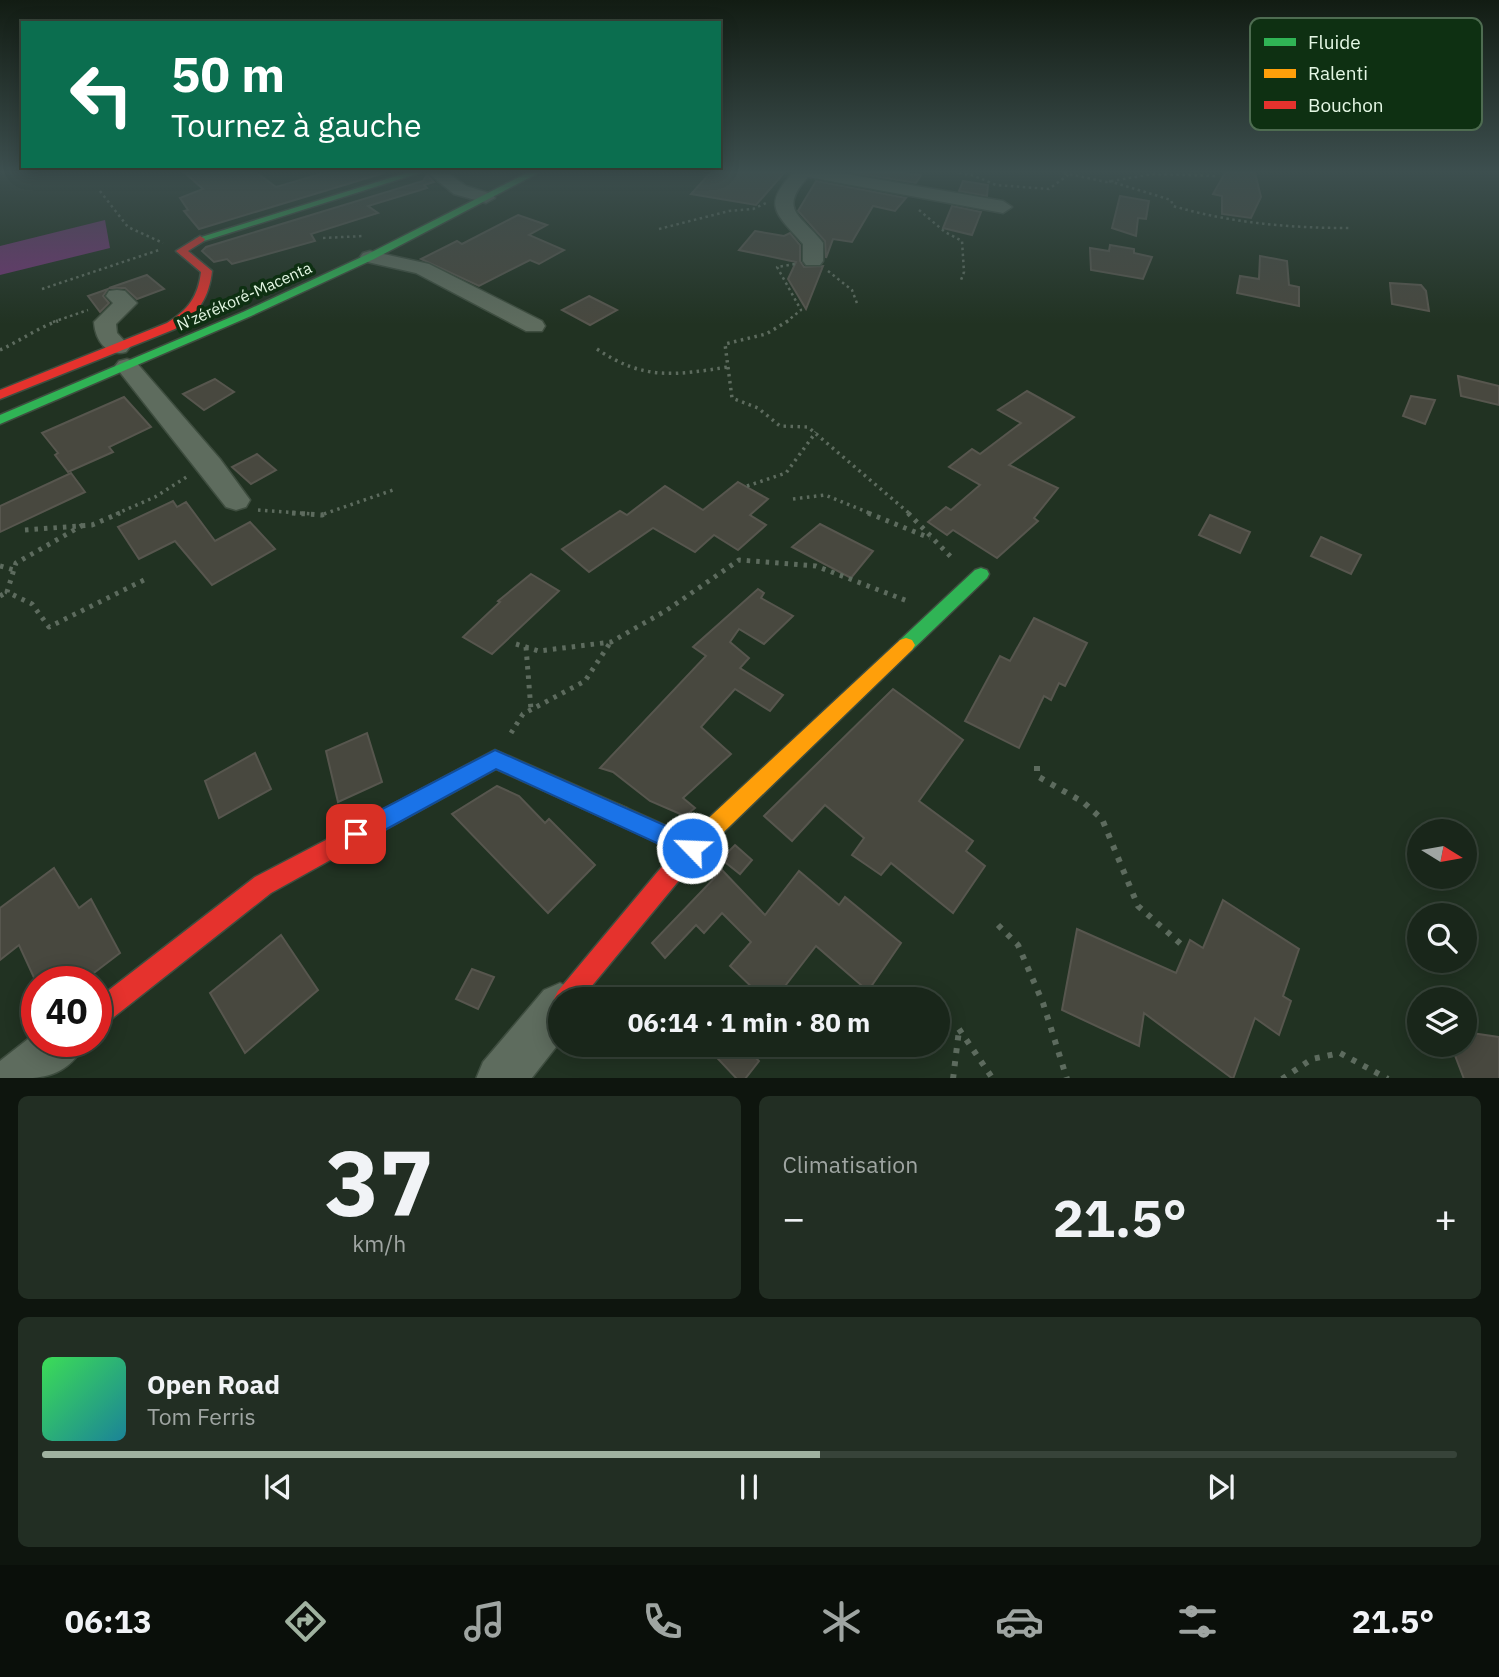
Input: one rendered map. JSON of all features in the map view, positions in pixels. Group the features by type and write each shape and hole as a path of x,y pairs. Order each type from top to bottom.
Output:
{"main road":[{"path":"165,339 194,313 205,293 206,271 181,251 196,240 250,223"},
{"name":"N'zérékoré-Macenta","path":"0,419 123,357 370,257 436,223"},
{"path":"0,395 123,357"},
{"path":"576,987 692,848 978,577"},
{"path":"112,1003 263,885 495,759 692,848"}],"street":[{"path":"795,223 813,243 813,260"},
{"path":"370,257 422,268 534,326"},
{"path":"117,296 126,303 105,322 106,334 170,421 209,462 236,500"},
{"path":"501,1078 548,1021"},
{"path":"16,1078 43,1057"}],"path":[{"path":"42,289 170,246 125,223"},
{"path":"659,229 685,223"},
{"path":"938,223 945,232 962,241 961,280"},
{"path":"1254,223 1302,228 1349,228"},
{"path":"858,306 852,290 813,260 777,267 801,310 777,331 751,340 725,344 732,398 758,408 780,426 808,427 816,432 899,503 934,539 978,577"},
{"path":"0,350 28,337 40,327 117,296"},
{"path":"597,349 607,357 637,369 680,375 728,367"},
{"path":"747,486 786,473 816,432"},
{"path":"25,530 92,525 155,497 209,462"},
{"path":"236,500 238,509 322,515 396,489"},
{"path":"793,499 825,495 934,539"},
{"path":"0,596 8,592 16,564 83,525"},
{"path":"516,644 539,651 611,642 667,610 739,560 816,566 940,613"},
{"path":"0,566 15,570"},
{"path":"8,592 32,604 49,627 144,580"},
{"path":"495,759 523,714 585,681 611,642"},
{"path":"526,647 531,710"},
{"path":"1037,766 1037,776 1083,802 1102,819 1138,905 1182,945"},
{"path":"998,925 1017,945 1043,1003 1067,1078"},
{"path":"953,1078 959,1029 992,1078"},
{"path":"1284,1078 1312,1059 1340,1053 1386,1078"}],"shaded area":[{"path":"92,223 106,223 110,248 0,275 0,246"}],"building":[{"path":"194,223 218,223 199,229"},
{"path":"284,223 345,223 311,234 315,241 232,264 227,259 214,262 202,251 206,247"},
{"path":"502,223 542,223 547,225 529,235 564,250 539,264 530,260 479,286 421,259 457,241 462,244"},
{"path":"809,223 863,223 852,242 833,239 826,258 825,241"},
{"path":"945,223 977,223 972,235 943,228"},
{"path":"1113,223 1137,223 1136,236 1112,228"},
{"path":"755,231 784,236 790,233 800,245 800,261 804,267 823,266 806,309 788,279 796,262 739,250"},
{"path":"1110,245 1134,249 1134,253 1152,257 1143,279 1091,270 1090,248 1109,251"},
{"path":"1260,256 1287,261 1289,285 1299,287 1299,306 1237,293 1240,276 1259,279"},
{"path":"147,275 164,289 137,299 125,288 109,288"},
{"path":"1390,283 1421,285 1426,291 1429,311 1392,304"},
{"path":"108,289 103,296 109,303 100,312 88,296"},
{"path":"589,296 617,310 590,325 562,310"},
{"path":"1458,376 1499,386 1499,405 1461,396"},
{"path":"215,379 234,392 204,410 183,394"},
{"path":"1027,391 1074,417 1009,465 1058,488 1034,518 1038,521 997,558 953,530 947,535 928,522 946,507 951,510 980,485 949,467 972,449 980,454 1021,423 998,410"},
{"path":"1411,396 1435,400 1425,424 1403,416"},
{"path":"124,397 151,427 109,447 113,452 68,472 55,455 58,453 42,433"},
{"path":"257,454 276,470 251,484 232,467"},
{"path":"71,473 85,492 0,532 0,506"},
{"path":"738,482 768,499 750,515 766,525 738,550 714,535 695,552 653,528 589,572 562,549 620,511 627,515 665,486 703,510"},
{"path":"173,501 177,507 186,502 215,541 250,522 275,549 212,585 175,541 139,559 118,527"},
{"path":"1210,515 1250,532 1240,553 1199,535"},
{"path":"820,524 873,551 851,578 792,547"},
{"path":"1321,537 1361,555 1351,574 1311,556"},
{"path":"531,574 559,591 492,654 463,637 500,602 498,601"},
{"path":"758,589 764,593 761,598 793,616 764,644 739,629 730,642 749,658 740,668 783,695 770,711 735,689 701,727 731,754 683,798 695,808 685,816 650,801 613,772 600,768 706,656 693,647"},
{"path":"1034,618 1087,643 1065,686 1059,683 1051,700 1044,696 1019,748 965,721 1000,656 1010,661"},
{"path":"893,689 963,740 919,801 973,841 966,851 985,866 953,913 891,863 881,875 852,855 864,838 825,805 792,841 764,816"},
{"path":"367,733 382,782 338,802 326,751"},
{"path":"255,753 271,789 219,818 205,781"},
{"path":"497,786 519,796 545,823 549,819 595,865 548,913 452,814"},
{"path":"735,845 752,860 740,874 721,859"},
{"path":"54,868 79,908 91,899 120,953 103,966 29,966 19,945 0,960 0,908"},
{"path":"722,870 765,915 799,871 839,905 845,897 901,943 871,987 863,987 816,946 784,987 752,987 730,966 751,942 722,913 704,933 696,925 665,958 652,943"},
{"path":"1223,900 1299,949 1283,996 1291,1001 1279,1035 1255,1018 1233,1078 1144,1013 1139,1046 1062,1010 1077,929 1176,973 1190,940 1203,948"},
{"path":"281,935 318,990 245,1053 210,993"},
{"path":"472,969 494,977 478,1009 456,999"},
{"path":"1477,1034 1499,1037 1499,1078 1464,1078 1456,1057 1477,1057"},
{"path":"716,1057 755,1057 759,1061 746,1078 736,1078"}],"traffic: fast":[{"path":"200,239 251,223"},
{"path":"0,420 247,314 435,223"},
{"path":"906,645 981,574"}],"traffic: slow":[{"path":"692,848 906,645"},
{"path":"372,826 495,759 620,815"}],"traffic: jam":[{"path":"0,395 171,326 186,315 201,297 207,271 181,251 200,239"},
{"path":"576,987 692,848 620,815"},
{"path":"112,1003 263,885 372,826"}],"route":[{"path":"356,834 495,759 692,848"}]}
